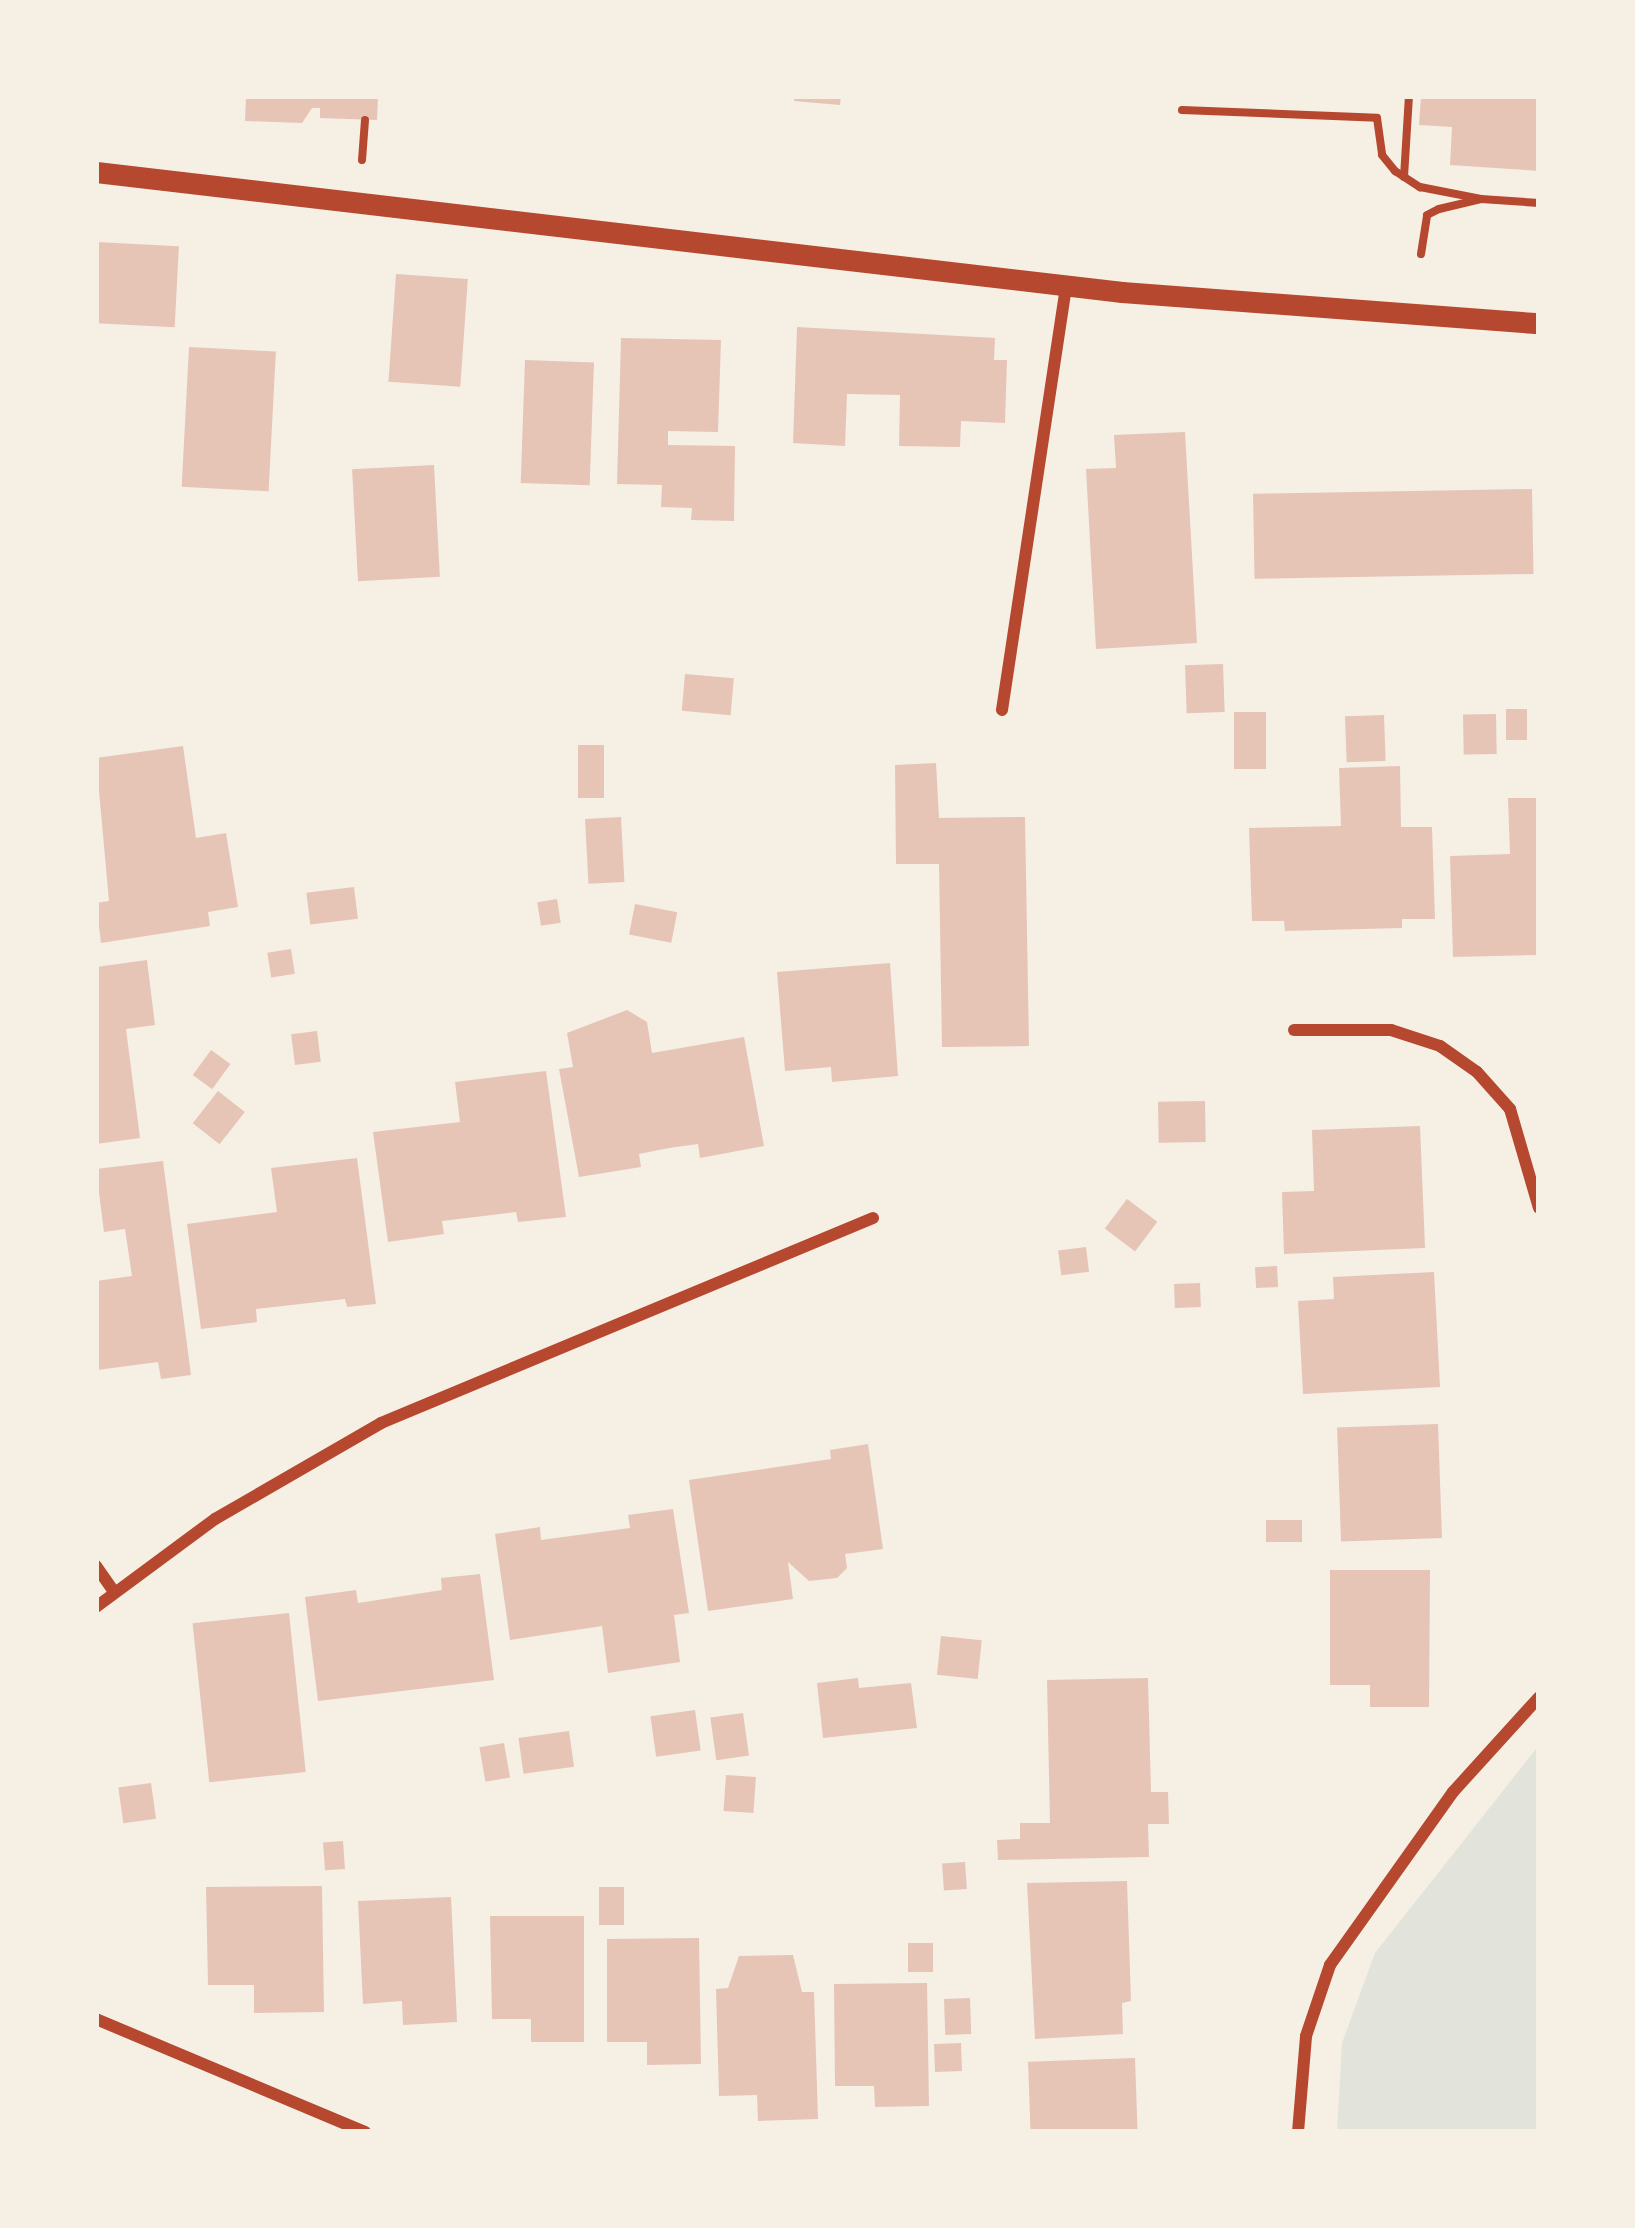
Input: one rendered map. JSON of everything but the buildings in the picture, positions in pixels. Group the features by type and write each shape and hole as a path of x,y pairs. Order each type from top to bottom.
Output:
{"street":[{"path":"96,172 1066,285 1539,323"},
{"path":"1002,710 1066,285"},
{"path":"1294,1030 1390,1030 1440,1046 1477,1072 1510,1109 1539,1208"},
{"path":"96,1607 215,1519 381,1423 873,1218"},
{"path":"96,1566 115,1592"},
{"path":"1298,2132 1306,2036 1330,1966 1440,1808 1539,1697"},
{"path":"96,2019 365,2132"}],"path":[{"path":"1404,177 1409,96"},
{"path":"1182,110 1377,118 1382,155 1404,177 1481,199 1539,203"},
{"path":"362,160 365,120"},
{"path":"1421,254 1427,215 1481,199"}],"shaded area":[{"path":"1539,1745 1539,2132 1337,2132 1342,2043 1375,1953"}]}
